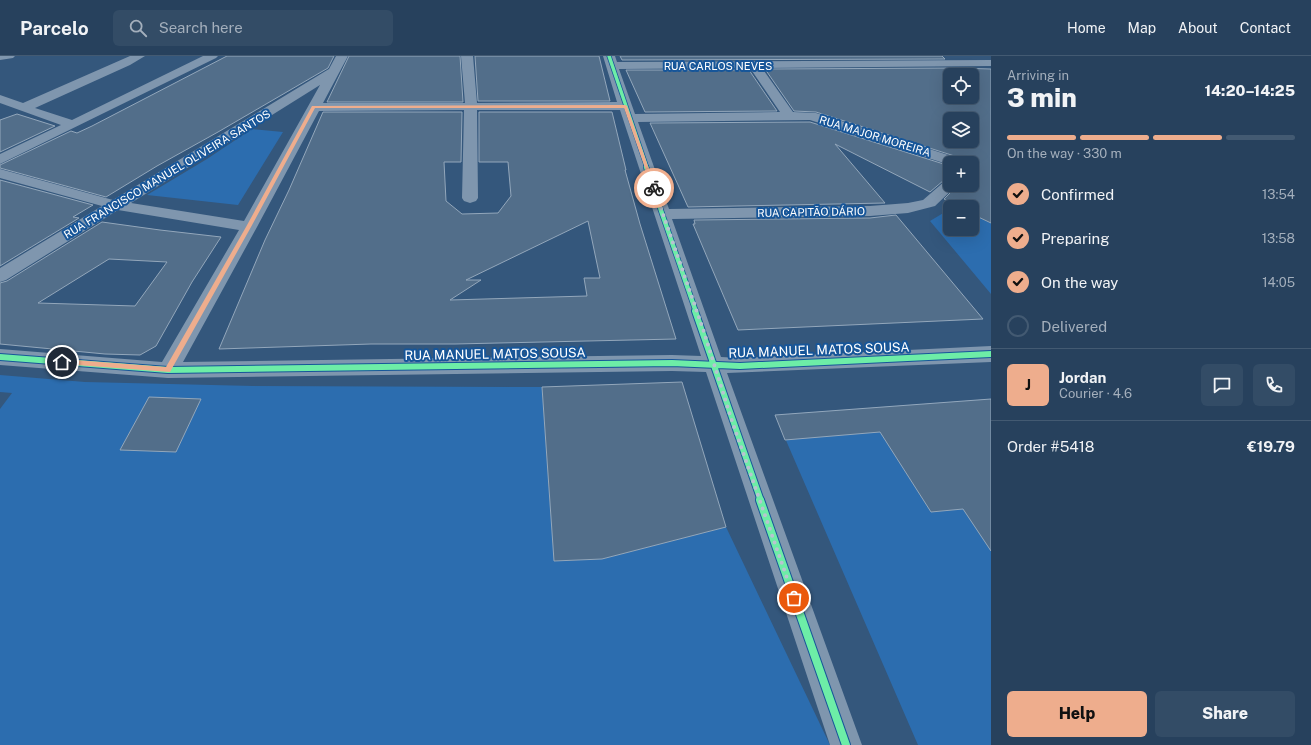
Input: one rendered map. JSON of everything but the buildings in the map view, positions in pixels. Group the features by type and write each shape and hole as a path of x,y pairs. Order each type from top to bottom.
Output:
{"street":[{"path":"0,57 9,56"},
{"path":"22,108 139,56"},
{"path":"0,160 212,56"},
{"path":"168,370 249,227 342,56"},
{"path":"467,56 471,107 470,198"},
{"path":"611,61 732,421 846,745"},
{"name":"RUA CARLOS NEVES","path":"611,61 754,66 991,64"},
{"path":"754,66 789,116"},
{"name":"RUA FRANCISCO MANUEL OLIVEIRA SANTOS","path":"0,276 334,71"},
{"path":"0,99 71,124"},
{"name":"RUA MAJOR MOREIRA","path":"314,107 471,107 811,116 943,158"},
{"path":"0,173 115,205 249,227"},
{"name":"RUA CAPITÃO DÁRIO","path":"663,214 870,211 908,208 929,204 943,191"},
{"name":"RUA MANUEL MATOS SOUSA","path":"0,357 168,370 672,363 740,366 991,354"}],"shaded area":[{"path":"252,129 283,132 238,205 147,195 207,159"},
{"path":"943,213 943,236 979,236 979,217 991,223 991,294 930,221"},
{"path":"0,375 85,382 254,386 542,387 554,561 602,559 726,527 830,745 0,745 0,409 12,393 0,392"},
{"path":"991,399 991,745 918,745 775,415"}],"cycle path":[{"path":"609,56 710,354 846,745"},
{"path":"0,357 168,370 672,363 740,366 991,354"}],"way so far":[{"path":"654,188 703,329 732,421 794,598"}],"route":[{"path":"62,362 168,370 249,227 314,107 625,106 654,188"}]}
